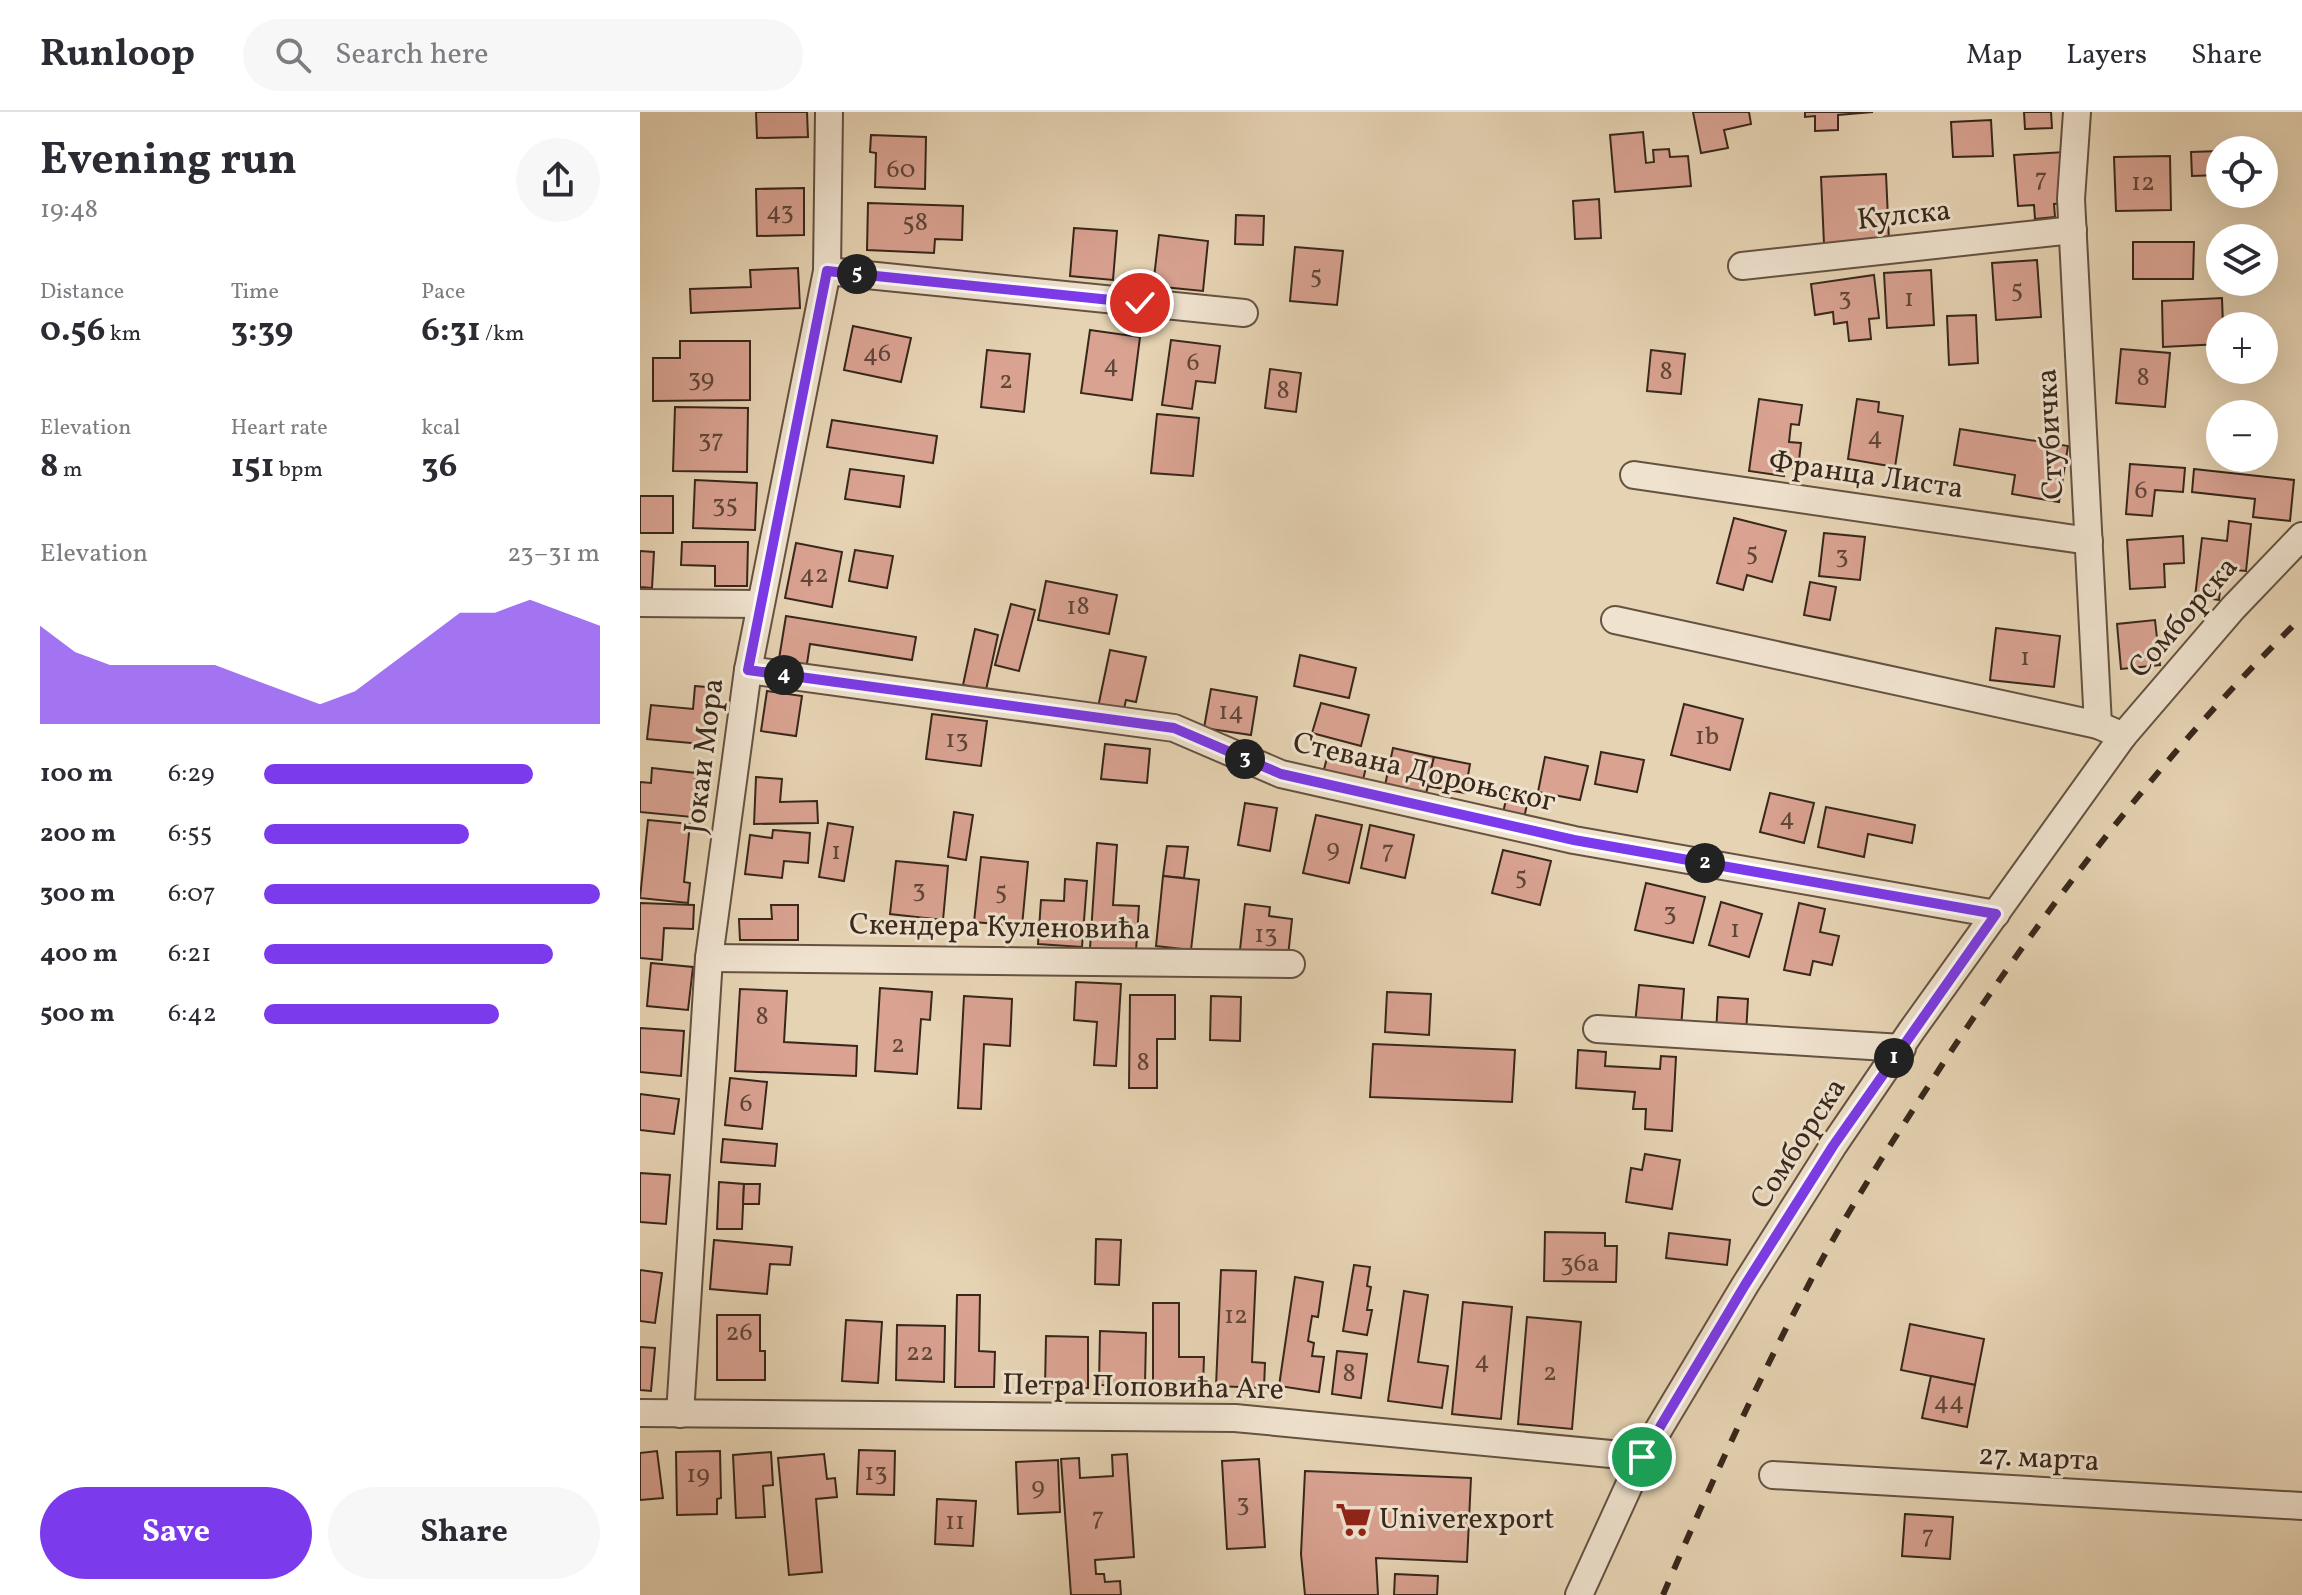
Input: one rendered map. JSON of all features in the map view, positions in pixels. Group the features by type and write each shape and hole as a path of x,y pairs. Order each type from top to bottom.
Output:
{"street":[{"name":"Јокаи Мора","path":"680,1414 709,958 748,670 827,271 829,112"},
{"name":"Стубичка","path":"2077,112 2071,199 2098,725"},
{"name":"Кулска","path":"1742,266 2073,230"},
{"path":"827,271 1244,313"},
{"name":"Франца Листа","path":"1634,475 2089,541"},
{"name":"Сомборска","path":"1579,1595 1642,1457 1833,1146 2123,736 2233,608 2302,536"},
{"path":"640,603 760,604"},
{"path":"1615,620 2098,725 2123,736"},
{"name":"Стевана Дороњског","path":"748,670 1174,728 1297,778 1574,840 1996,914"},
{"name":"Скендера Куленовића","path":"709,958 1291,964"},
{"path":"1597,1029 1902,1048"},
{"name":"Петра Поповића Аге","path":"640,1413 1235,1418 1642,1457"},
{"name":"27. марта","path":"1773,1475 2302,1506"}],"building":[{"path":"756,112 807,112 808,137 757,138"},
{"path":"1693,112 1749,112 1751,124 1724,130 1728,148 1701,153"},
{"path":"1805,112 1873,112 1838,115 1838,130 1815,131 1815,116 1805,117"},
{"path":"2024,112 2051,112 2052,128 2025,129"},
{"path":"1991,120 1993,156 1953,157 1951,122"},
{"path":"1643,132 1646,163 1654,162 1653,150 1669,149 1670,157 1688,156 1691,186 1615,192 1610,135"},
{"path":"871,135 926,137 925,189 875,187 876,153 870,152"},
{"path":"2206,151 2206,176 2192,176 2191,152"},
{"path":"2065,152 2068,203 2054,204 2055,217 2035,219 2034,205 2018,206 2014,155"},
{"path":"2170,156 2171,210 2116,211 2114,157"},
{"path":"1886,174 1889,241 1824,244 1821,177"},
{"path":"804,188 804,235 757,236 756,189"},
{"path":"1599,199 1601,238 1575,239 1573,201"},
{"path":"868,203 963,206 962,240 935,239 934,253 867,250"},
{"path":"1236,215 1264,216 1263,245 1235,244"},
{"path":"1074,228 1117,231 1113,280 1070,276"},
{"path":"1159,235 1208,241 1203,291 1153,286"},
{"path":"2133,242 2194,242 2193,279 2133,279"},
{"path":"1295,247 1343,251 1337,305 1290,301"},
{"path":"2037,260 2041,317 1996,320 1992,263"},
{"path":"798,268 800,308 691,313 690,289 751,287 750,270"},
{"path":"1931,270 1934,325 1887,328 1884,273"},
{"path":"1874,275 1879,318 1869,319 1871,339 1849,341 1847,322 1834,324 1833,312 1815,315 1811,284"},
{"path":"2222,298 2222,312 2206,312 2206,345 2163,347 2162,301"},
{"path":"1976,315 1978,363 1949,365 1947,316"},
{"path":"853,326 911,338 901,382 844,370"},
{"path":"1090,330 1140,337 1132,400 1081,393"},
{"path":"1171,340 1220,346 1215,383 1196,381 1192,409 1162,405"},
{"path":"680,341 750,341 750,400 653,401 653,358 680,358"},
{"path":"2121,349 2170,353 2165,407 2116,403"},
{"path":"987,350 1030,354 1024,412 981,407"},
{"path":"1651,350 1685,354 1681,394 1647,391"},
{"path":"1270,369 1301,373 1296,412 1265,408"},
{"path":"1759,399 1802,405 1799,425 1791,424 1789,442 1801,443 1798,469 1785,467 1784,476 1749,471"},
{"path":"1857,399 1879,402 1878,412 1903,416 1895,467 1848,459"},
{"path":"675,407 748,408 747,472 673,471"},
{"path":"1157,414 1199,418 1193,476 1151,473"},
{"path":"832,420 937,436 933,463 827,447"},
{"path":"1960,429 2068,446 2059,502 2012,494 2015,475 1954,465"},
{"path":"2130,464 2185,468 2183,492 2155,490 2152,516 2126,514"},
{"path":"850,469 904,476 900,507 845,499"},
{"path":"2194,469 2294,480 2290,521 2253,517 2255,499 2192,492"},
{"path":"695,480 757,483 755,530 693,528"},
{"path":"640,496 673,496 673,533 640,533"},
{"path":"1734,518 1786,531 1772,582 1747,575 1743,590 1717,583"},
{"path":"2229,521 2251,524 2246,571 2222,569 2219,600 2195,597 2202,538 2227,541"},
{"path":"1824,533 1865,537 1860,580 1819,576"},
{"path":"2183,536 2184,563 2164,564 2165,587 2130,589 2127,540"},
{"path":"682,542 748,542 747,586 715,586 715,566 681,565"},
{"path":"796,543 842,552 832,607 785,598"},
{"path":"855,550 893,556 887,588 849,581"},
{"path":"640,551 654,552 652,588 640,587"},
{"path":"1046,581 1117,595 1109,634 1038,620"},
{"path":"1810,582 1836,587 1830,620 1804,615"},
{"path":"1011,604 1035,610 1019,671 995,665"},
{"path":"786,616 916,637 912,660 810,644 806,670 778,665"},
{"path":"2155,620 2160,665 2121,669 2117,624"},
{"path":"1996,628 2060,636 2054,687 1990,680"},
{"path":"975,629 998,635 986,690 963,685"},
{"path":"1110,650 1146,657 1136,702 1126,700 1122,717 1097,712"},
{"path":"1300,655 1356,668 1349,698 1294,686"},
{"path":"695,686 718,688 713,745 647,739 651,705 693,709"},
{"path":"1211,689 1257,697 1251,735 1204,728"},
{"path":"767,691 802,696 796,736 761,731"},
{"path":"1321,703 1369,715 1361,746 1312,733"},
{"path":"1684,704 1743,719 1730,770 1671,755"},
{"path":"932,714 987,721 981,766 926,759"},
{"path":"1105,744 1150,749 1147,783 1101,779"},
{"path":"1393,748 1434,757 1425,799 1384,790"},
{"path":"1601,752 1644,760 1637,792 1595,784"},
{"path":"1328,754 1367,764 1361,787 1322,777"},
{"path":"1434,757 1470,764 1465,793 1427,786"},
{"path":"1545,757 1588,766 1580,800 1538,792"},
{"path":"652,768 696,773 692,817 640,812 640,782 651,783"},
{"path":"756,777 782,779 780,802 817,801 818,823 754,824"},
{"path":"1509,786 1530,791 1524,818 1503,813"},
{"path":"1770,793 1814,803 1804,843 1760,832"},
{"path":"1245,803 1277,808 1270,851 1238,845"},
{"path":"1826,807 1915,825 1912,843 1868,834 1864,857 1818,847"},
{"path":"954,812 973,815 966,860 948,857"},
{"path":"1316,815 1362,825 1349,883 1303,873"},
{"path":"648,820 690,824 684,882 690,883 688,903 640,898"},
{"path":"828,823 853,827 844,881 819,877"},
{"path":"1370,825 1414,835 1405,878 1361,868"},
{"path":"773,830 810,833 808,863 784,861 782,878 745,874 750,835 772,838"},
{"path":"1097,843 1117,845 1113,905 1139,906 1136,951 1090,948"},
{"path":"1167,846 1188,847 1184,878 1163,876"},
{"path":"1503,850 1551,861 1540,905 1492,893"},
{"path":"981,857 1028,862 1022,926 974,922"},
{"path":"896,861 948,866 943,920 890,914"},
{"path":"1163,876 1199,880 1191,950 1156,946"},
{"path":"1065,879 1087,881 1082,947 1038,944 1041,900 1064,901"},
{"path":"1646,883 1705,897 1693,943 1635,930"},
{"path":"1721,902 1762,914 1749,957 1709,945"},
{"path":"640,903 694,905 693,929 664,928 662,960 640,958"},
{"path":"1799,903 1825,909 1820,932 1839,936 1832,965 1813,961 1810,975 1784,970"},
{"path":"1245,904 1270,907 1269,916 1292,919 1288,956 1240,950"},
{"path":"771,905 798,905 798,940 740,940 739,919 772,919"},
{"path":"651,963 693,967 688,1010 647,1006"},
{"path":"1076,982 1121,984 1116,1066 1094,1065 1097,1022 1074,1020"},
{"path":"1639,985 1684,989 1681,1028 1635,1024"},
{"path":"880,988 932,992 930,1020 921,1019 917,1074 875,1071"},
{"path":"740,989 787,991 784,1042 857,1046 856,1076 735,1071"},
{"path":"1387,992 1431,994 1429,1035 1385,1032"},
{"path":"1130,995 1175,995 1175,1039 1157,1039 1157,1088 1129,1088"},
{"path":"964,996 1012,999 1010,1046 984,1044 981,1109 958,1108"},
{"path":"1211,996 1241,997 1240,1041 1210,1040"},
{"path":"1718,997 1748,999 1746,1034 1716,1033"},
{"path":"640,1028 684,1031 681,1076 640,1072"},
{"path":"1373,1044 1515,1050 1512,1102 1370,1097"},
{"path":"1578,1050 1606,1052 1605,1066 1660,1069 1661,1056 1676,1057 1672,1131 1645,1129 1646,1109 1633,1109 1635,1092 1576,1088"},
{"path":"730,1078 767,1082 762,1129 725,1125"},
{"path":"640,1094 679,1099 674,1134 640,1130"},
{"path":"723,1139 777,1144 775,1166 721,1162"},
{"path":"1645,1154 1680,1160 1672,1209 1626,1202 1631,1168 1642,1170"},
{"path":"640,1173 670,1175 666,1224 640,1222"},
{"path":"719,1182 744,1184 742,1229 717,1229"},
{"path":"744,1184 760,1184 759,1204 743,1204"},
{"path":"1545,1232 1605,1233 1605,1246 1617,1246 1616,1282 1544,1281"},
{"path":"1669,1233 1730,1240 1727,1265 1666,1258"},
{"path":"1096,1239 1121,1240 1119,1285 1095,1284"},
{"path":"714,1240 792,1247 790,1265 770,1264 767,1294 710,1289"},
{"path":"1354,1265 1370,1267 1367,1310 1372,1310 1367,1335 1343,1331"},
{"path":"640,1270 662,1273 655,1323 640,1321"},
{"path":"1221,1270 1256,1271 1252,1362 1265,1363 1264,1388 1216,1386"},
{"path":"1295,1277 1323,1282 1318,1317 1312,1316 1308,1341 1314,1343 1312,1356 1324,1357 1319,1392 1279,1386"},
{"path":"1404,1291 1428,1295 1418,1362 1448,1366 1442,1408 1388,1401"},
{"path":"957,1295 980,1295 979,1351 995,1352 994,1387 955,1387"},
{"path":"1463,1302 1512,1307 1501,1419 1452,1414"},
{"path":"1153,1303 1179,1303 1179,1357 1204,1357 1203,1386 1153,1386"},
{"path":"717,1315 760,1315 760,1351 765,1351 765,1380 717,1380"},
{"path":"1527,1317 1581,1322 1572,1429 1518,1424"},
{"path":"846,1320 882,1322 878,1383 842,1381"},
{"path":"1910,1324 1984,1339 1975,1385 1901,1370"},
{"path":"897,1325 945,1326 944,1382 896,1380"},
{"path":"1100,1331 1146,1333 1145,1386 1099,1385"},
{"path":"1046,1336 1088,1337 1088,1388 1045,1387"},
{"path":"640,1347 655,1348 651,1391 640,1390"},
{"path":"1337,1351 1367,1354 1361,1398 1332,1394"},
{"path":"1931,1376 1975,1385 1967,1427 1922,1418"},
{"path":"859,1450 895,1451 894,1495 857,1494"},
{"path":"657,1451 663,1498 640,1500 640,1453"},
{"path":"720,1451 721,1498 717,1499 717,1514 677,1515 676,1452"},
{"path":"771,1452 773,1485 763,1486 765,1517 736,1518 733,1455"},
{"path":"824,1454 827,1479 835,1478 837,1497 816,1499 822,1572 789,1575 778,1458"},
{"path":"1127,1454 1134,1557 1095,1560 1096,1574 1104,1574 1105,1582 1120,1581 1121,1595 1071,1595 1061,1459 1079,1458 1080,1478 1113,1476 1112,1455"},
{"path":"1259,1459 1265,1547 1227,1549 1222,1461"},
{"path":"1058,1460 1060,1512 1018,1514 1016,1462"},
{"path":"1305,1471 1471,1478 1467,1562 1376,1558 1378,1595 1305,1595 1301,1554"},
{"path":"937,1499 976,1501 973,1546 935,1544"},
{"path":"1905,1514 1953,1517 1950,1559 1902,1556"},
{"path":"1395,1574 1438,1576 1437,1595 1394,1595"}],"railway":[{"path":"1663,1595 1733,1437 1810,1282 1857,1199 1942,1065 2023,946 2110,831 2203,721 2302,617"}],"place":[{"name":"Univerexport","path":"1353,1520"}],"route":[{"path":"1140,303 827,271 748,670 1174,728 1281,774 1574,840 1996,914 1833,1146 1642,1457"}]}
